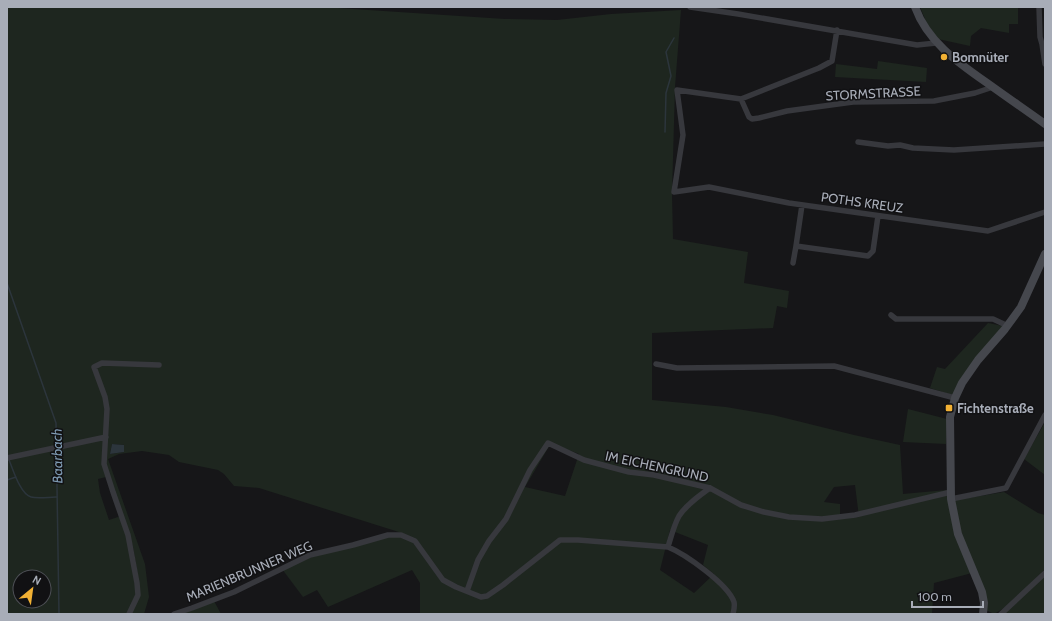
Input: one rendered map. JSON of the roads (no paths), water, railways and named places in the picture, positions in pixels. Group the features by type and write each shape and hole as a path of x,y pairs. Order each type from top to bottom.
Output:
{"street":[{"path":"690,7 837,30 917,45 936,43"},
{"path":"915,7 924,26 936,43 954,59 993,88 1045,124"},
{"path":"1039,7 1040,37 1043,44 1045,64"},
{"path":"741,99 819,68 832,61 837,30"},
{"name":"STORMSTRASSE","path":"741,99 749,117 752,119 787,111 853,102 934,101 993,88"},
{"name":"POTHS KREUZ","path":"741,99 677,90 683,135 674,192 709,187 802,205 988,231 1045,212"},
{"path":"858,142 888,146 900,145 913,148 954,150 1045,144"},
{"path":"793,263 802,205"},
{"path":"796,246 868,256 873,251 878,216"},
{"path":"983,614 984,602 982,592 958,534 951,496 950,417 955,398 967,375 1022,307 1045,254"},
{"path":"891,315 896,319 993,319 1008,326"},
{"path":"129,614 138,595 137,583 128,535 104,464 107,409 105,397 94,367 102,363 158,365"},
{"path":"656,364 677,368 834,366 955,398"},
{"name":"IM EICHENGRUND","path":"467,591 478,560 489,541 506,519 530,470 548,443 584,460 629,472 654,475 710,488 741,505 764,512 789,517 822,519 855,515 951,496 1006,488 1045,415"},
{"path":"9,457 106,437"},
{"path":"668,547 675,524 680,515 697,497 710,488"},
{"name":"MARIENBRUNNER WEG","path":"174,614 234,592 310,555 388,535 401,535 416,542 443,580 481,597 487,596 503,585 560,540 668,547 677,551 712,576 734,601 733,614"},
{"path":"1000,614 1045,573"}],"waterway":[{"path":"665,132 666,93 671,76 666,52 674,38"},
{"name":"Baarbach","path":"7,283 56,423 59,614"},
{"path":"9,460 20,486 27,495 37,498 56,497"},
{"path":"7,480 16,477"}],"place":[{"name":"Bomnüter","path":"944,57"},
{"name":"Fichtenstraße","path":"949,408"}]}
